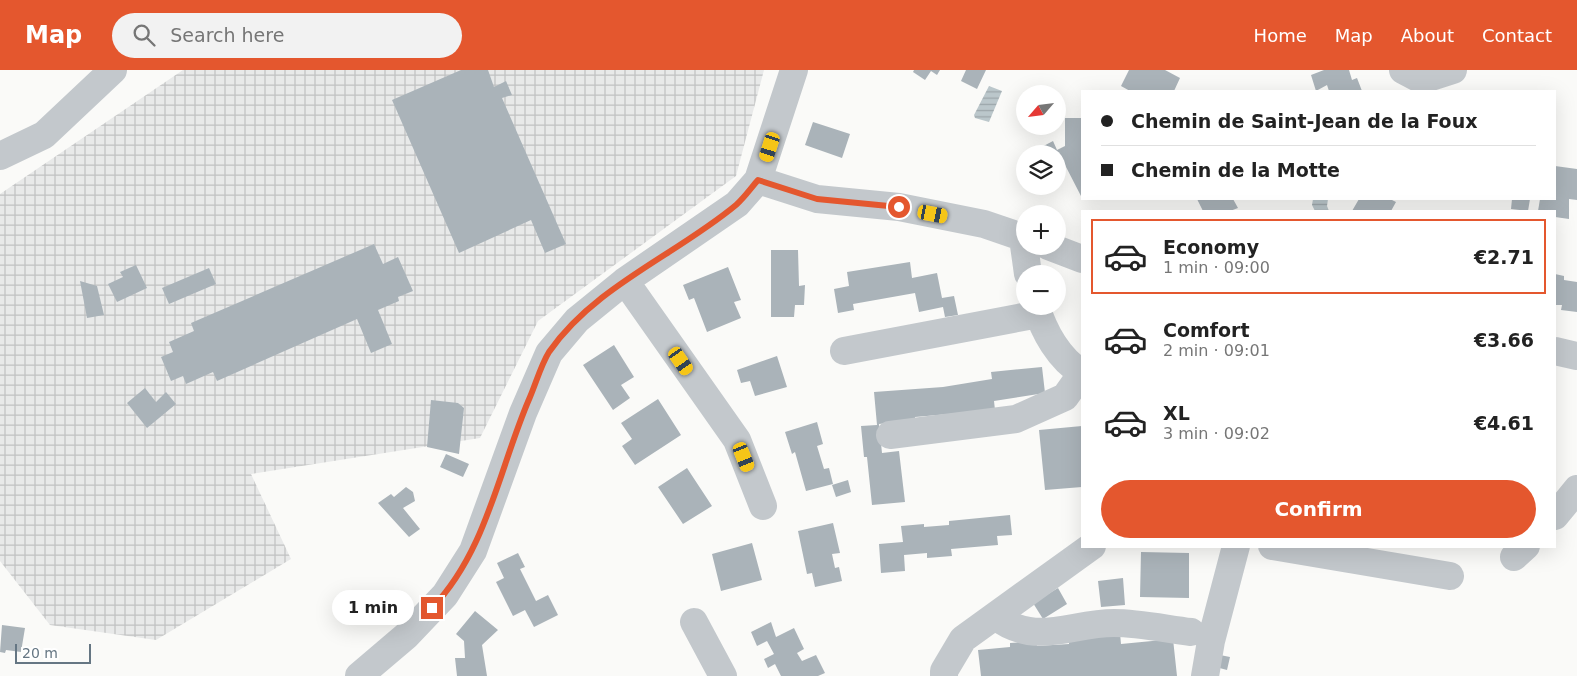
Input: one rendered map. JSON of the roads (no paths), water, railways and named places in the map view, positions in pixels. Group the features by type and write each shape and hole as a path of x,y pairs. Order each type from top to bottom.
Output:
{"street":[{"path":"0,156 44,134 113,70"},
{"path":"359,676 406,636 445,595 473,551 523,413 549,353 577,320 625,281 737,204 758,180 794,70"},
{"path":"1403,70 1422,80 1452,70"},
{"path":"758,180 817,199 899,207 984,224 1016,235"},
{"path":"1066,253 1081,258"},
{"path":"625,281 737,440 763,506"},
{"path":"844,351 1016,314"},
{"path":"1039,315 1044,331 1072,366 1081,372"},
{"path":"1556,351 1577,356"},
{"path":"890,436 1016,419 1065,397 1081,374"},
{"path":"1556,515 1577,488"},
{"path":"944,676 944,672 962,639 1089,548"},
{"path":"1206,676 1211,641 1235,548"},
{"path":"1284,548 1450,576"},
{"path":"995,616 1009,627 1034,633 1114,623 1191,632"},
{"path":"694,622 723,676"}]}
